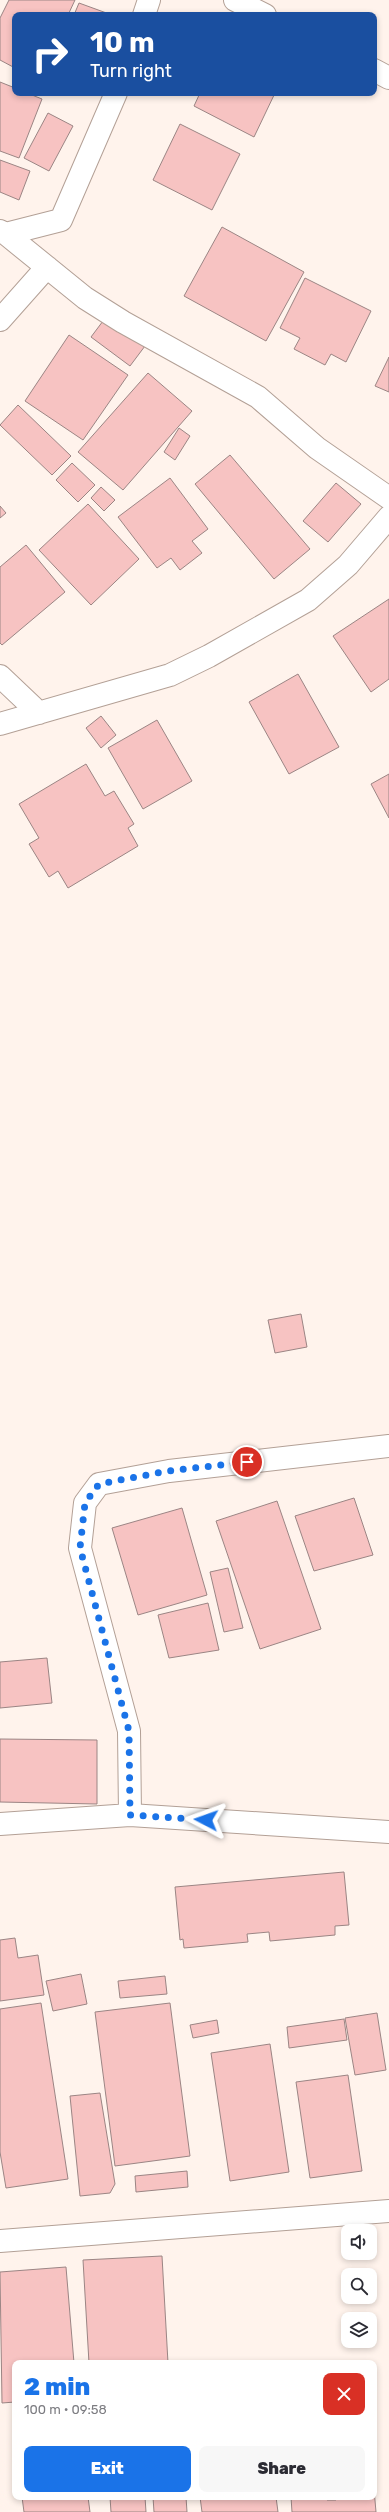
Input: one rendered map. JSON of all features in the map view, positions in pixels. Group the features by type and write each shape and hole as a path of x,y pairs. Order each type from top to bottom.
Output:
{"street":[{"path":"145,12 149,0"},
{"path":"236,0 259,12"},
{"path":"377,72 389,78"},
{"path":"3,232 61,220 115,96"},
{"path":"3,232 85,298 123,322 258,397 317,448 389,498"},
{"path":"0,320 47,267"},
{"path":"0,724 170,675 216,652 308,600 348,565 389,517"},
{"path":"0,676 39,713"},
{"path":"130,1815 129,1731 80,1548 85,1503 99,1484 168,1471 389,1446"},
{"path":"0,1824 130,1815 389,1832"},
{"path":"0,2241 389,2211"}],"building":[{"path":"9,0 75,0 69,12 12,12 12,66 0,60 0,18"},
{"path":"79,3 104,12 75,12"},
{"path":"0,82 12,87 12,96 34,96 42,99 19,158 0,151"},
{"path":"199,96 274,96 254,137 194,106"},
{"path":"48,113 73,126 49,171 24,158"},
{"path":"180,124 240,154 212,210 153,180"},
{"path":"0,160 30,171 19,200 0,192"},
{"path":"222,227 304,272 266,341 184,296"},
{"path":"305,278 371,311 346,362 331,354 325,365 294,349 300,338 280,328"},
{"path":"106,317 145,346 130,366 91,337"},
{"path":"69,335 128,375 83,440 25,401"},
{"path":"389,357 389,392 375,386"},
{"path":"148,373 192,411 123,490 78,452"},
{"path":"18,405 71,456 52,475 0,425"},
{"path":"179,428 190,436 175,460 164,452"},
{"path":"230,455 310,549 274,579 195,484"},
{"path":"72,463 95,485 78,502 56,480"},
{"path":"170,478 208,529 192,541 202,553 180,570 171,558 157,568 118,517"},
{"path":"336,483 361,504 328,542 303,521"},
{"path":"101,487 115,500 104,511 91,498"},
{"path":"88,504 139,559 91,605 39,550"},
{"path":"0,506 6,513 0,518"},
{"path":"26,545 65,592 2,645 0,643 0,567"},
{"path":"389,599 389,679 371,692 333,636"},
{"path":"298,674 339,747 289,774 249,702"},
{"path":"101,716 116,735 101,748 86,728"},
{"path":"157,720 192,781 143,809 108,748"},
{"path":"86,764 105,796 114,791 134,824 128,828 138,846 68,888 58,871 49,877 29,844 39,838 19,804"},
{"path":"389,774 389,818 371,784"},
{"path":"301,1314 307,1347 275,1353 268,1320"},
{"path":"354,1498 373,1555 314,1571 295,1516"},
{"path":"277,1501 321,1629 260,1649 216,1521"},
{"path":"182,1508 207,1595 138,1615 112,1528"},
{"path":"228,1568 243,1628 224,1632 210,1572"},
{"path":"208,1603 219,1650 169,1658 158,1615"},
{"path":"47,1658 52,1703 0,1708 0,1662"},
{"path":"0,1739 97,1740 97,1804 0,1802"},
{"path":"344,1872 349,1925 335,1926 335,1935 270,1941 269,1932 247,1934 248,1942 184,1948 183,1939 180,1940 175,1887"},
{"path":"15,1938 18,1958 38,1955 44,1995 0,2001 0,1940"},
{"path":"81,1974 87,2004 53,2011 46,1981"},
{"path":"165,1976 167,1994 120,1998 118,1981"},
{"path":"41,2003 68,2179 6,2188 0,2152 0,2009"},
{"path":"170,2003 190,2156 115,2166 95,2012"},
{"path":"377,2013 386,2070 355,2075 345,2018"},
{"path":"344,2019 347,2040 289,2048 287,2027"},
{"path":"217,2020 219,2033 193,2038 190,2025"},
{"path":"270,2044 289,2172 230,2181 211,2053"},
{"path":"348,2075 362,2171 310,2178 296,2082"},
{"path":"100,2093 115,2184 110,2193 80,2196 70,2096"},
{"path":"187,2171 188,2187 136,2192 135,2176"},
{"path":"162,2256 168,2360 89,2360 83,2260"},
{"path":"66,2267 74,2360 12,2360 12,2402 2,2403 0,2272"},
{"path":"22,2500 88,2500 90,2512 24,2512"},
{"path":"110,2500 145,2500 146,2512 111,2512"},
{"path":"153,2500 186,2500 187,2512 154,2512"},
{"path":"200,2500 276,2500 278,2512 202,2512"},
{"path":"291,2500 375,2500 376,2512 292,2512"}],"route":[{"path":"206,1820 130,1815 129,1731 104,1643 80,1548 85,1503 99,1484 168,1471 247,1462"}]}
